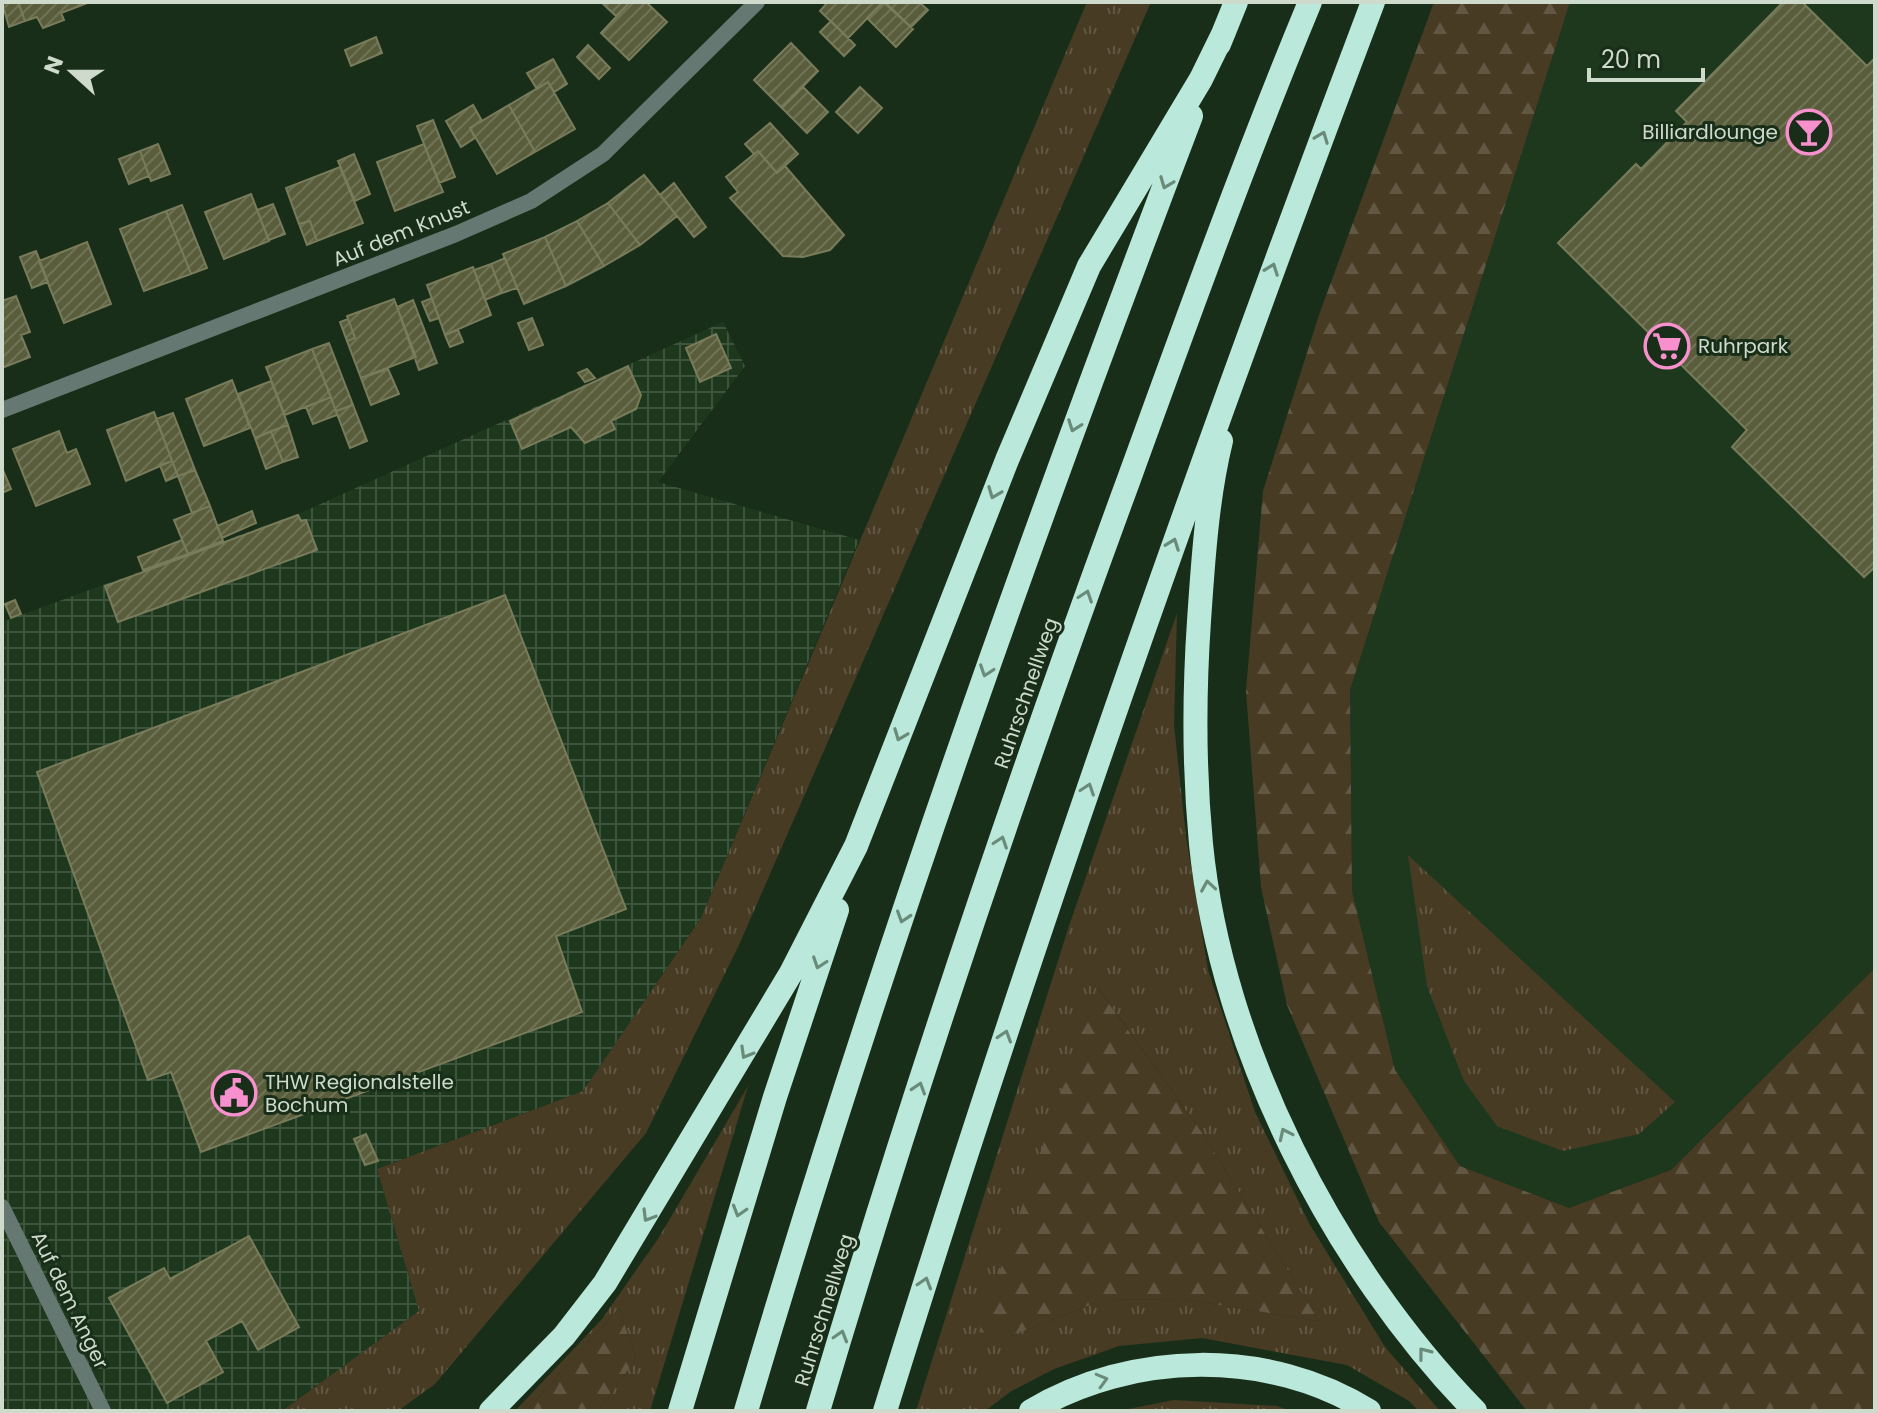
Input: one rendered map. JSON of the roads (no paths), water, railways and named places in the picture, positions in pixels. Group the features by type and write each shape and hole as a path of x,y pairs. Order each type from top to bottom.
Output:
{"highway":[{"path":"746,1411 822,1164 939,805 1087,388 1236,2"},
{"name":"Ruhrschnellweg","path":"818,1411 949,996 1041,723 1163,384 1310,2"},
{"path":"885,1411 1014,1007 1128,670 1250,329 1373,2"},
{"path":"491,1411 564,1336 605,1283 645,1222 791,973 856,846 1007,460 1089,266 1201,79 1224,32"},
{"path":"1250,329 1220,447 1201,590 1196,670 1201,845 1213,918 1230,983 1283,1132 1347,1252 1475,1411"},
{"path":"680,1411 775,1097 881,783"},
{"path":"1031,1411 1086,1385 1136,1370 1193,1364 1266,1370 1315,1385 1369,1411"}],"street":[{"name":"Auf dem Knust","path":"2,410 427,245 531,201 603,154 757,2"},
{"name":"Auf dem Anger","path":"2,1207 103,1411"}],"place":[{"name":"Billiardlounge","path":"1809,132"},
{"name":"Ruhrpark","path":"1667,346"},
{"name":"THW Regionalstelle Bochum","path":"234,1093"}]}
